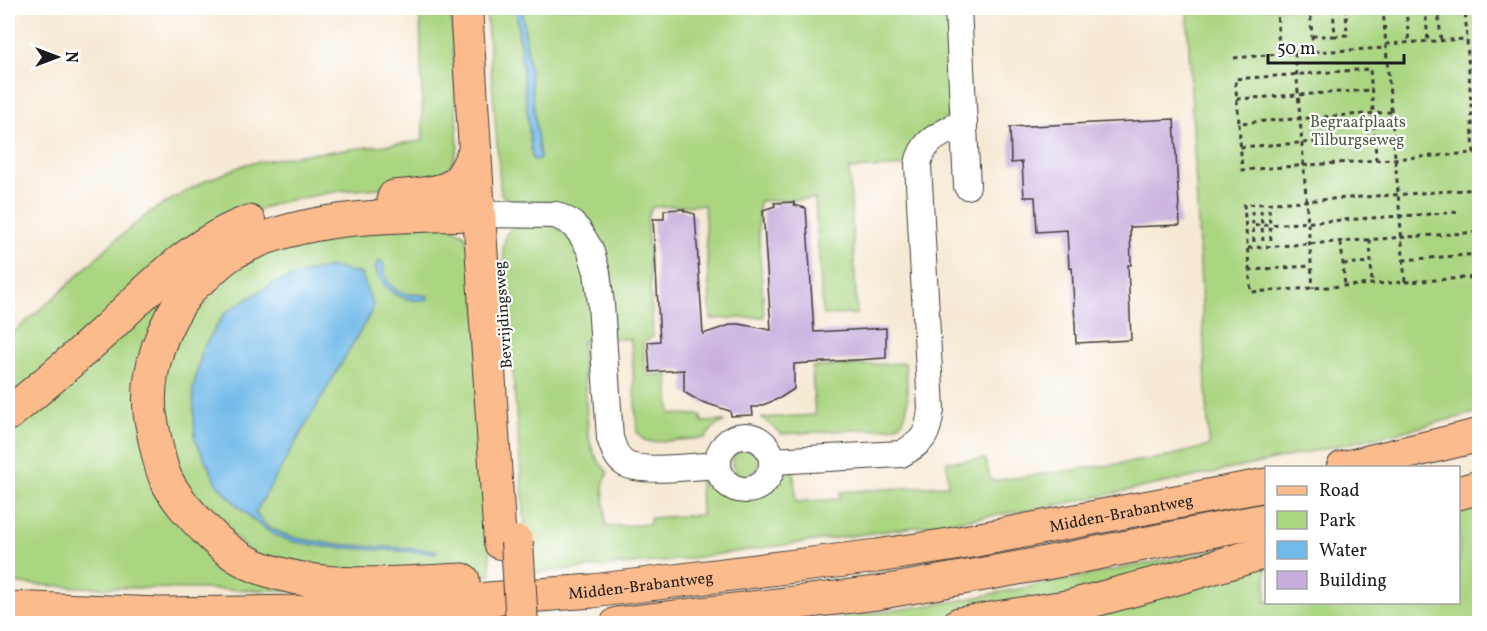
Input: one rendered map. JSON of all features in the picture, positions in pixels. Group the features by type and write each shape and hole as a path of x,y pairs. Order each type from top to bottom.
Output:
{"highway":[{"path":"8,414 51,380 179,262 234,227 271,214 308,205 348,199 436,192 458,182 475,152"},
{"path":"487,214 387,216 307,226 266,238 232,253 190,289 170,319 159,346 151,377 150,412 156,446 166,479 186,511 230,552 256,566 311,580 384,583 530,577 592,591"},
{"path":"1351,466 1479,435"},
{"path":"1460,475 1479,470"},
{"name":"Midden-Brabantweg","path":"8,608 159,614 315,612 592,591 876,556 1040,529 1265,485"},
{"path":"1460,492 1479,487"},
{"path":"617,624 877,593 1265,520"},
{"path":"959,624 1072,606 1265,552"}],"main road":[{"name":"Bevrijdingsweg","path":"466,8 475,152 487,214"},
{"name":"Bevrijdingsweg","path":"481,8 487,214 508,543 505,624"},
{"name":"Bevrijdingsweg","path":"508,543 522,624"}],"lane":[{"path":"958,8 967,186"},
{"path":"772,461 901,454 918,444 929,427 931,409 918,164 920,152 928,142 964,122"},
{"path":"487,214 556,215 570,222 579,231 590,249 597,272 601,304 610,438 624,463 650,468 718,465"},
{"path":"743,436 760,440 770,453 772,461 768,478 763,484 747,490 731,486 725,481 718,465 722,449 728,442 743,436"}],"path":[{"path":"1277,8 1279,54"},
{"path":"1310,8 1312,52"},
{"path":"1333,8 1335,36"},
{"path":"1346,8 1347,35"},
{"path":"1383,8 1405,282"},
{"path":"1406,8 1408,43"},
{"path":"1425,8 1428,41"},
{"path":"1438,8 1441,40"},
{"path":"1376,160 1370,69 1235,79 1242,170 1474,153 1465,8"},
{"path":"1312,36 1355,34"},
{"path":"1234,58 1467,39"},
{"path":"1295,53 1313,288"},
{"path":"1237,99 1371,90"},
{"path":"1239,123 1391,112"},
{"path":"1240,147 1375,138"},
{"path":"1479,189 1244,204 1251,292 1479,277"},
{"path":"1269,209 1271,241"},
{"path":"1261,210 1263,241"},
{"path":"1252,211 1254,242"},
{"path":"1253,226 1461,212"},
{"path":"1248,248 1479,232"},
{"path":"1370,240 1372,284"},
{"path":"1340,242 1345,286"},
{"path":"1403,260 1479,254"},
{"path":"1343,264 1371,262"},
{"path":"1249,270 1311,266"}],"green space":[{"path":"420,8 451,8 458,147 453,162 444,174 420,185 340,191 280,202 233,219 8,405 8,337 113,242 151,211 203,182 246,164 299,155 423,141"},
{"path":"486,8 516,8 532,157 537,160 540,159 522,8 950,8 955,106 911,166 849,169 857,314 823,315 815,199 759,201 758,223 764,317 711,319 704,205 652,207 647,220 653,336 643,343 646,375 668,375 670,414 701,415 702,422 725,421 714,427 705,438 652,442 644,440 637,432 631,339 612,339 564,206 548,202 510,202 501,194"},
{"name":"Begraafplaats Tilburgseweg","path":"1187,8 1479,8 1479,412 1246,466 1048,507 677,560 532,573 526,537 503,248 506,234 515,226 555,225 575,243 590,270 597,340 582,341 589,439 595,455 608,473 603,485 606,527 650,524 650,518 701,515 700,476 729,497 744,497 762,492 774,483 784,468 793,466 796,502 840,499 840,492 948,485 947,462 985,459 991,481 1161,458 1209,446"},
{"path":"444,223 465,235 475,261 491,575 312,574 260,560 182,490 158,397 167,349 217,277 283,240","holes":["371,312 255,512 266,526 300,539 332,544 434,550 327,547 276,536 258,524 217,484 193,389 203,348 225,313"]},
{"path":"270,229 152,343 178,514 315,591 75,587 8,583 8,423 154,292"},
{"path":"905,363 906,414 903,421 896,426 781,434 762,418 815,415 812,367"},
{"path":"745,450 754,454 758,463 754,472 745,476 736,472 732,463 736,454"},
{"path":"1479,495 1479,623 1000,624 1265,559 1265,604 1460,604 1460,501"},
{"path":"1265,540 1063,599 935,622 799,624 957,601"}],"water":[{"path":"516,8 522,8 540,159 533,160 532,157"},
{"path":"379,261 383,262 385,274 392,287 402,293 428,296 427,300 409,299 394,294 383,283 375,268"},
{"path":"332,267 361,274 373,305 371,312 255,513 266,526 300,539 332,544 434,550 437,551 435,553 327,547 295,542 276,536 258,524 217,484 195,439 193,389 203,348 225,313 272,284 307,272"}],"building":[{"path":"1174,119 1180,225 1130,227 1131,265 1128,265 1131,340 1076,343 1072,268 1069,268 1067,230 1037,232 1035,197 1024,197 1022,162 1011,163 1010,127"},
{"path":"794,202 794,205 806,208 814,332 886,328 886,358 794,364 794,389 780,398 758,407 752,407 753,415 731,416 730,411 699,401 684,392 684,370 650,372 648,342 660,341 653,219 664,219 664,210 684,209 684,211 695,214 703,334 733,324 771,330 763,210 775,206 774,203"}]}
